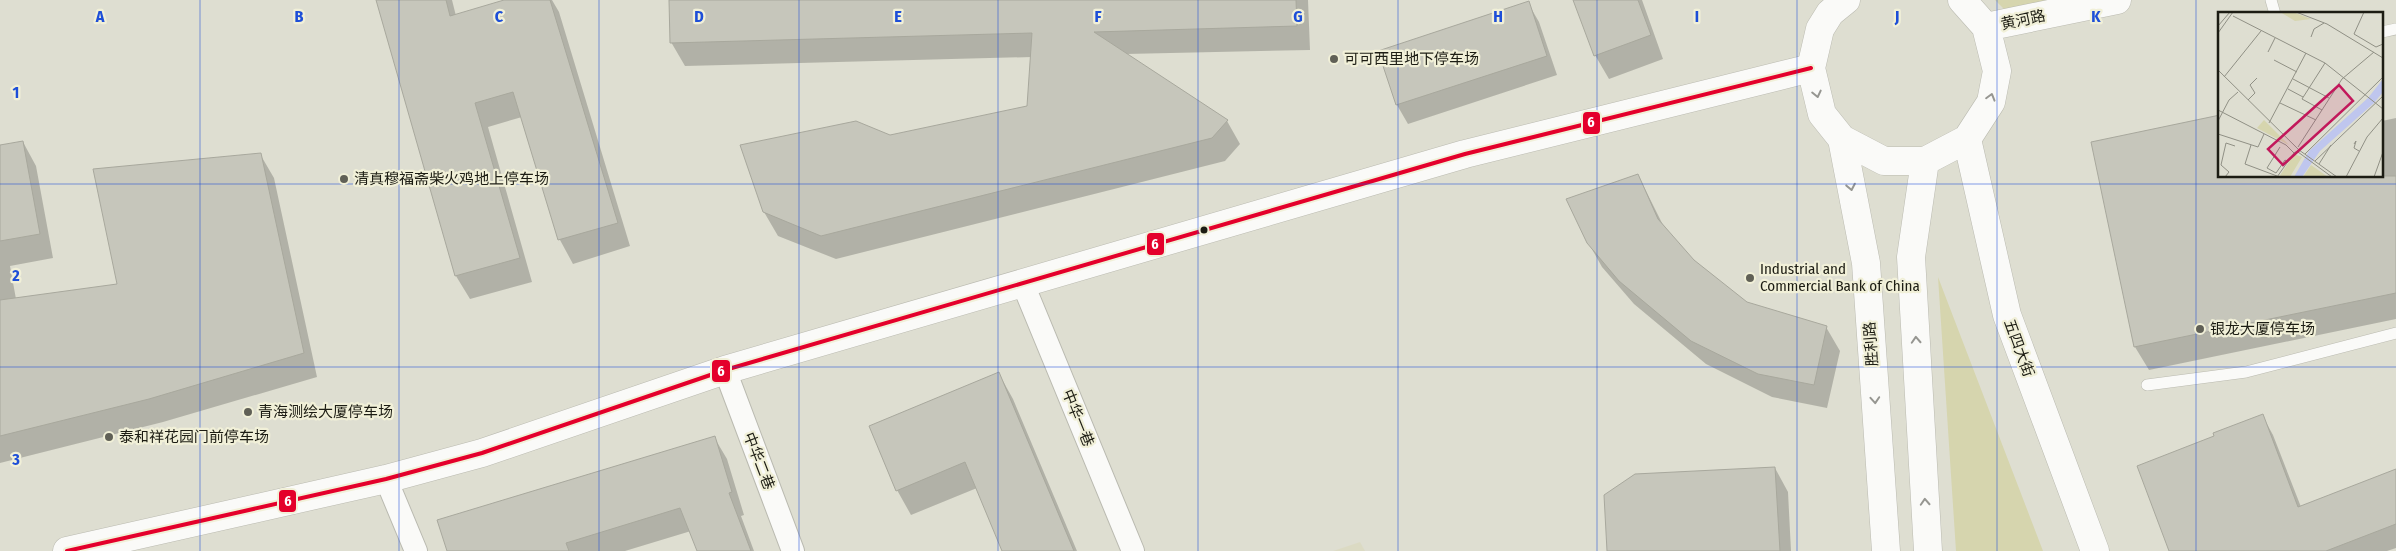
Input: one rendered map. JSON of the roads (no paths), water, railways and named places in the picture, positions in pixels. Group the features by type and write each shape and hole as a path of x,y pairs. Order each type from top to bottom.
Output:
{"main road":[{"path":"1844,1 1830,13 1820,29 1811,68 1822,114 1842,139 1884,161 1925,161 1967,139 1991,102 1997,71 1986,27 1962,0"},
{"name":"黄河路","path":"1986,27 2117,0"},
{"path":"67,551 386,479 482,453 725,370 1464,154 1811,68"},
{"name":"胜利路","path":"1842,139 1866,263 1886,551"},
{"name":"五四大街","path":"1967,139 2007,315 2095,551"},
{"path":"1925,161 1911,257 1928,551"}],"street":[{"name":"中华一巷","path":"1023,284 1133,551"},
{"name":"中华二巷","path":"725,370 793,551"},
{"path":"386,479 416,551"}],"lane":[{"path":"2147,385 2246,372 2396,333"}],"place":[{"name":"可可西里地下停车场","path":"1334,59"},
{"name":"清真穆福斋柴火鸡地上停车场","path":"344,179"},
{"name":"Industrial and Commercial Bank of China","path":"1750,278"},
{"name":"银龙大厦停车场","path":"2200,329"},
{"name":"青海测绘大厦停车场","path":"248,412"},
{"name":"泰和祥花园门前停车场","path":"109,437"}]}
